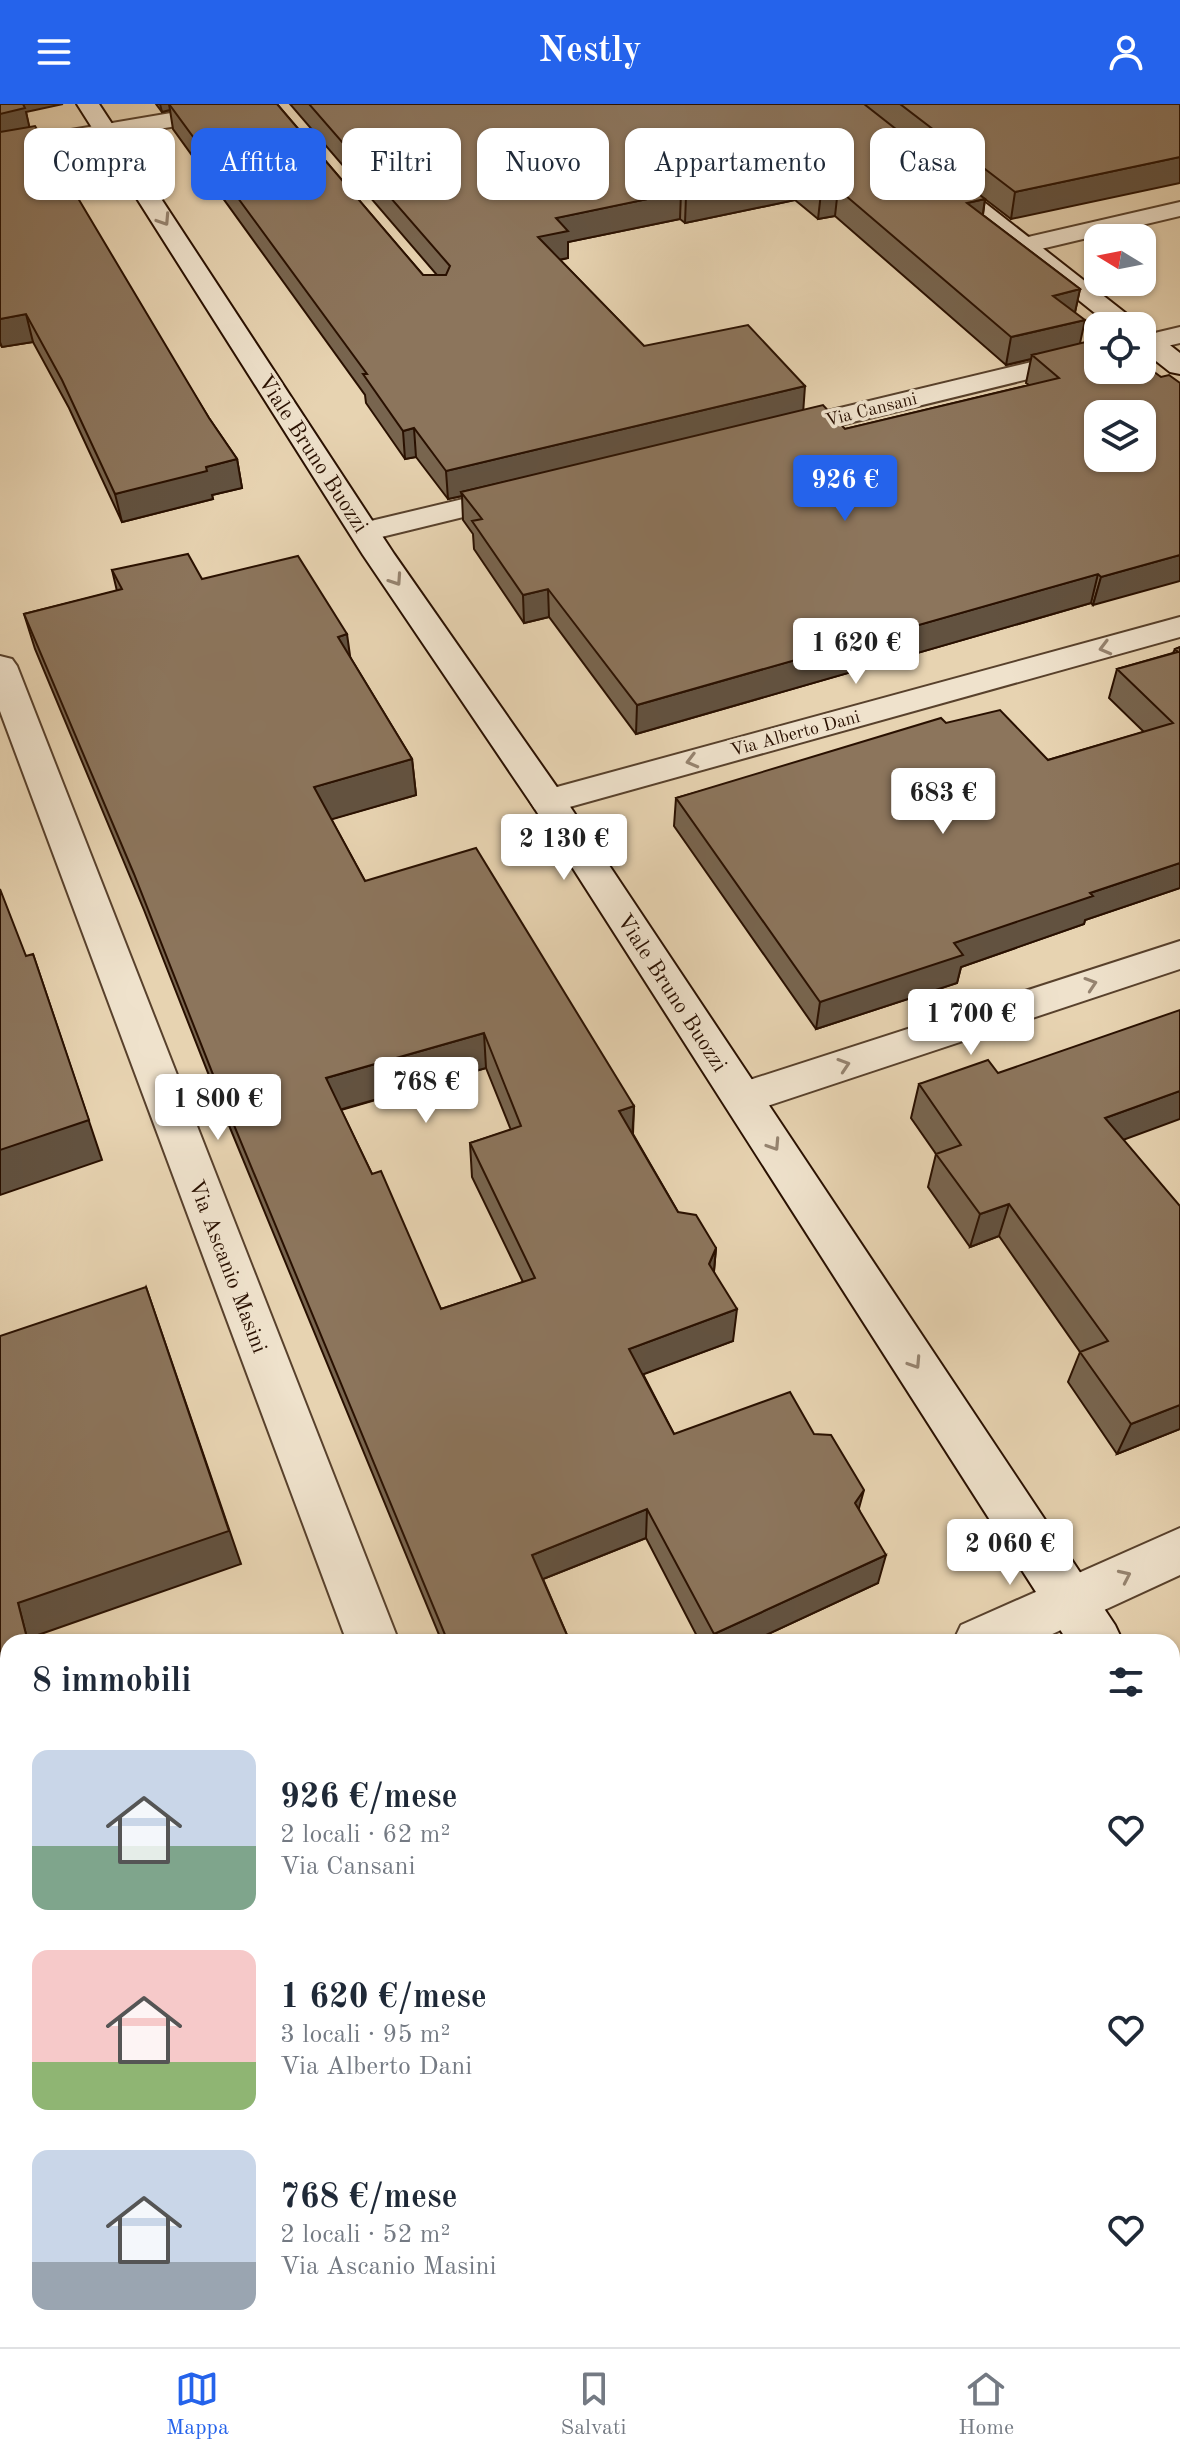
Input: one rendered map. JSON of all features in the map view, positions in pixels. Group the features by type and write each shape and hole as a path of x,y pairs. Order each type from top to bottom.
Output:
{"street":[{"path":"845,104 1108,312"},
{"path":"0,149 98,118 275,108"},
{"name":"Viale Bruno Buozzi","path":"98,118 365,532 548,801 1084,1622"},
{"path":"1024,245 1180,209"},
{"path":"1156,336 1180,335"},
{"path":"1156,349 1180,366"},
{"name":"Via Cansani","path":"741,441 1084,357"},
{"path":"365,532 555,486"},
{"name":"Via Alberto Dani","path":"548,801 1180,627"},
{"name":"Via Ascanio Masini","path":"0,666 370,1634"},
{"path":"743,1098 1180,955"},
{"path":"1021,1634 1084,1622 1180,1551"}],"building":[{"path":"0,104 23,104 25,108 0,114"},
{"path":"169,104 277,104 297,128 191,128 191,134"},
{"path":"309,104 864,104 895,128 870,128 870,200 980,200 967,203 1080,289 1053,296 1084,319 1011,337 851,200 854,200 854,128 625,128 625,200 643,200 556,218 568,231 538,237 644,346 748,325 805,386 446,471 414,428 403,431 363,374 367,374 239,200 326,200 326,161 342,180 342,200 359,200 423,275 446,275 450,266 393,200 461,200 461,128 342,128 342,142"},
{"path":"900,104 1180,104 1180,157 1015,192 985,169 985,128 931,128"},
{"path":"35,126 24,128 24,200 79,200 209,418 237,459 206,467 207,471 115,494 62,380 26,314 0,319 0,132"},
{"path":"1084,342 1084,384 1156,384 1156,373 1161,377 1169,375 1180,383 1180,555 1101,577 1098,574 637,705 548,589 523,595 472,521 482,519 461,492 823,405 845,429 1059,378 1032,355"},
{"path":"188,554 202,579 298,556 347,634 338,637 412,759 314,787 365,881 476,848 634,1106 619,1111 678,1212 696,1215 716,1248 709,1264 737,1309 629,1349 674,1434 790,1392 814,1434 831,1435 864,1490 855,1503 886,1555 714,1634 647,1509 532,1555 567,1634 445,1634 212,1072 134,874 24,614 122,589 112,570","holes":["484,1033 521,1126 470,1143 535,1278 441,1309 381,1171 372,1174 326,1078"]},
{"path":"1180,647 1180,863 954,943 963,955 820,1002 676,798 941,718 946,723 1000,710 1048,760 1173,723 1117,669 1178,652 1175,649"},
{"path":"0,889 26,956 33,954 89,1120 0,1150"},
{"path":"1180,1010 1180,1091 1105,1118 1180,1206 1180,1405 1131,1424 1080,1352 1108,1341 1009,1204 980,1214 936,1154 961,1145 919,1084 988,1060 998,1073"},
{"path":"146,1287 229,1531 18,1603 26,1634 0,1634 0,1336"}]}
